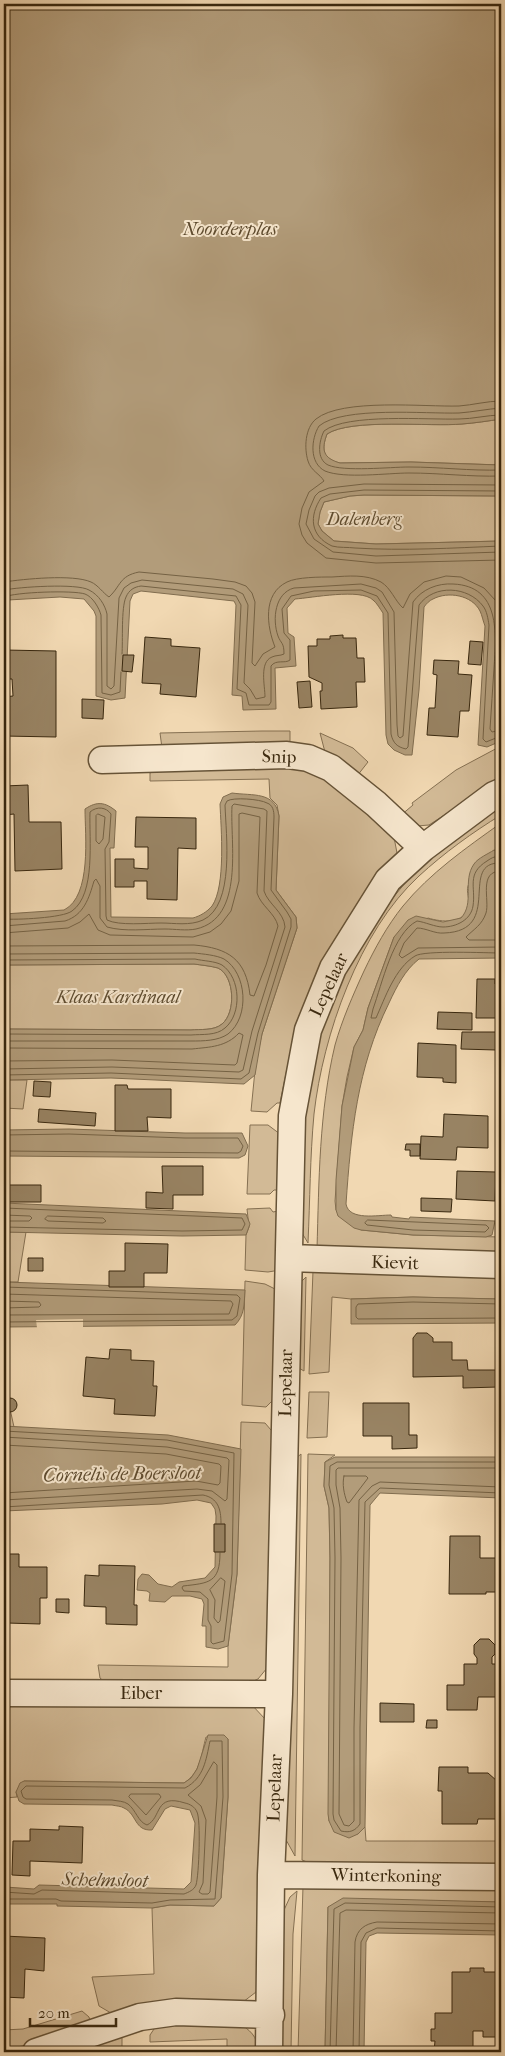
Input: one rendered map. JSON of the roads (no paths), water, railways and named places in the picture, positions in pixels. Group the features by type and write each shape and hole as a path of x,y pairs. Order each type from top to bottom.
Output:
{"street":[{"name":"Snip","path":"102,760 287,756 308,758 331,768 376,804 423,848"},
{"name":"Lepelaar","path":"269,2052 271,2015 271,1875 279,1694 292,1116 308,1030 333,968 388,880 423,848 501,792"},
{"name":"Kievit","path":"289,1258 501,1265"},
{"name":"Eiber","path":"4,1693 279,1694"},
{"name":"Winterkoning","path":"271,1875 501,1877"},
{"path":"36,2052 140,2017 176,2012 271,2015"}],"water":[{"name":"Noorderplas","path":"4,4 501,4 501,419 448,425 392,424 354,426 338,429 327,434 324,449 330,459 340,463 411,462 501,465 501,496 350,496 324,502 318,524 322,531 334,541 376,544 501,541 501,741 487,747 478,745 485,626 481,613 476,606 466,598 459,596 446,595 439,597 431,600 424,607 419,690 412,755 405,755 394,750 388,744 386,735 383,613 374,601 367,596 347,594 295,599 287,608 288,633 294,637 296,666 275,668 276,709 243,710 242,696 232,695 236,605 234,601 141,591 133,594 130,601 125,698 111,700 96,696 96,616 84,599 60,597 8,600 4,602"},
{"path":"232,793 262,796 273,802 277,808 279,816 276,890 296,917 297,928 262,1034 255,1075 244,1084 111,1078 4,1080 4,1029 203,1030 219,1026 227,1019 230,1012 232,995 230,986 224,972 215,967 194,964 4,965 4,914 64,910 73,903 83,879 85,864 85,809 101,804 116,811 114,848 110,848 111,917 193,918 201,915 212,906 216,897 222,856 220,804 223,797"},
{"path":"494,850 501,853 499,906 501,913 501,958 419,959 402,979 378,1027 363,1076 353,1126 346,1204 352,1213 365,1216 391,1215 392,1217 409,1219 410,1217 495,1221 492,1235 486,1237 413,1235 354,1228 338,1216 336,1210 336,1180 342,1106 354,1047 363,1030 368,1008 394,937 408,920 416,916 443,922 461,918 467,906 469,878 474,864"},
{"path":"69,1129 242,1133 248,1146 245,1155 239,1158 4,1156 4,1130"},
{"path":"4,1203 246,1214 250,1224 246,1235 182,1236 4,1232"},
{"path":"4,1282 245,1290 242,1313 235,1325 4,1327"},
{"path":"413,1297 501,1299 501,1323 351,1324 351,1299"},
{"name":"Cornelis de Boersloot","path":"4,1426 168,1435 241,1449 237,1574 228,1646 218,1649 206,1647 206,1626 202,1626 204,1604 202,1599 190,1596 172,1596 165,1602 149,1601 150,1593 137,1590 138,1579 142,1574 149,1575 158,1584 172,1587 179,1582 205,1578 215,1567 216,1516 215,1509 211,1503 197,1500 162,1504 4,1511"},
{"path":"335,1457 501,1457 501,1498 380,1493 370,1505 365,1827 358,1834 349,1838 334,1832 328,1814 330,1558 329,1508 324,1486 325,1462"},
{"path":"208,1735 224,1735 228,1739 228,1797 221,1898 214,1906 170,1905 152,1908 4,1904 4,1885 5,1887 34,1889 39,1885 184,1889 191,1882 195,1823 190,1810 171,1806 165,1809 152,1830 146,1830 139,1825 128,1811 121,1807 112,1805 24,1804 19,1801 16,1792 20,1783 24,1781 184,1783 191,1778 197,1769"},
{"path":"343,1898 501,1902 501,1935 377,1933 369,1936 366,1942 364,2052 325,2052 328,1907"}],"park label":[{"name":"Dalenberg","path":"364,519"},
{"name":"Klaas Kardinaal","path":"118,997"}],"water label":[{"name":"Schelmsloot","path":"105,1880"}]}
